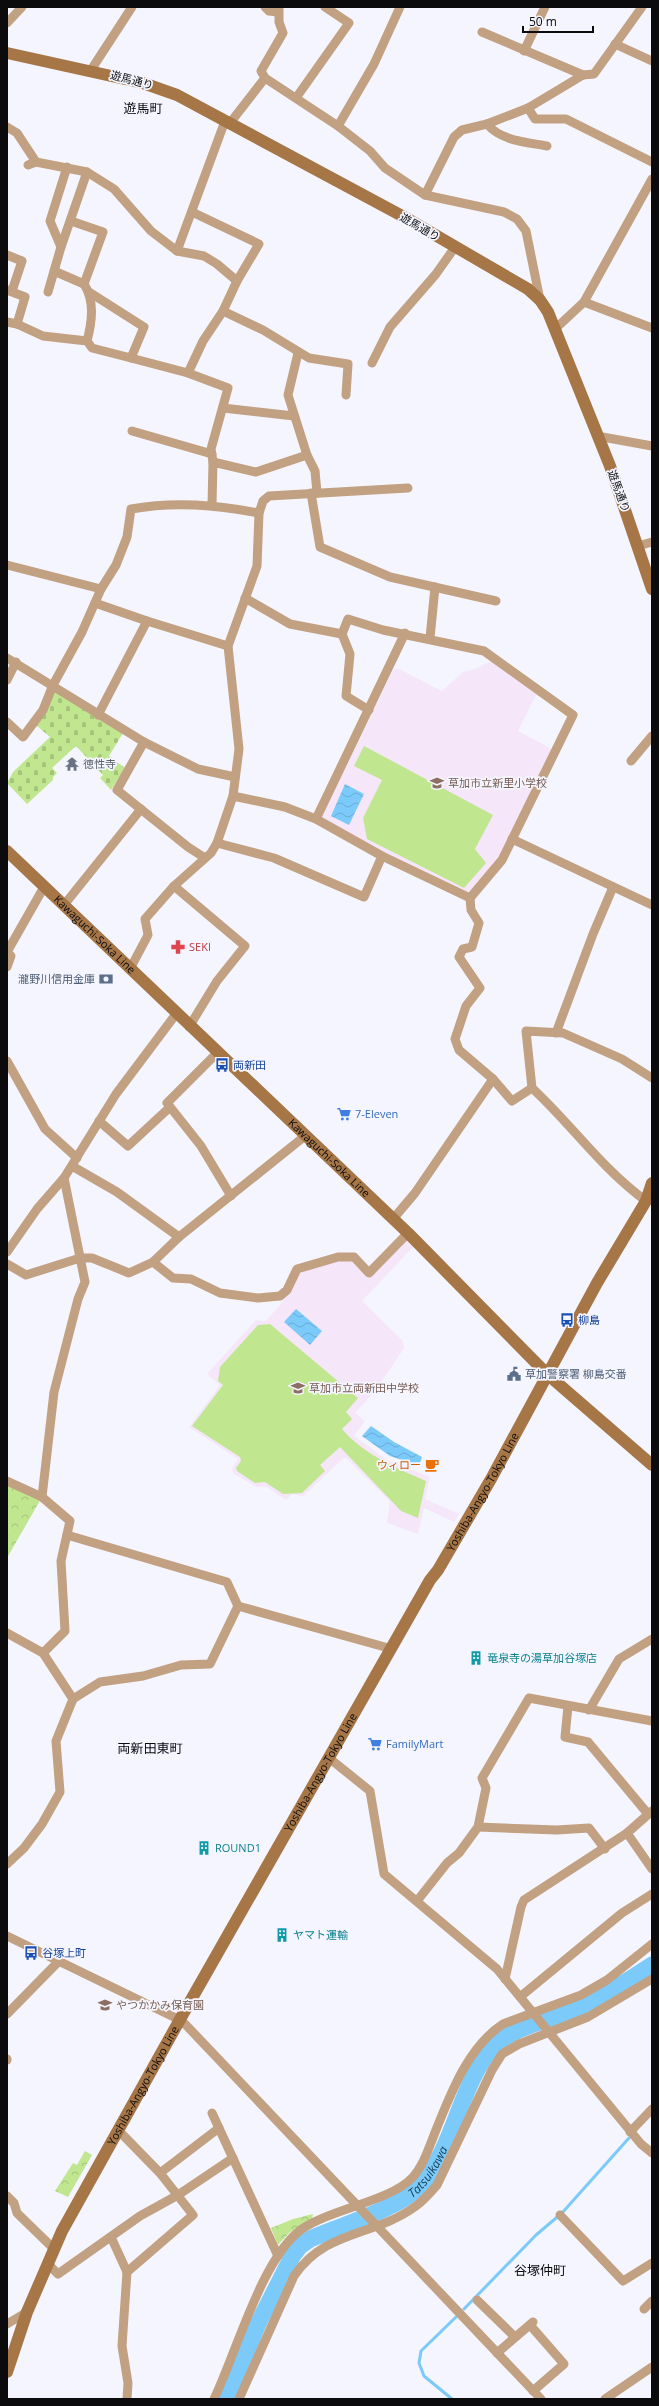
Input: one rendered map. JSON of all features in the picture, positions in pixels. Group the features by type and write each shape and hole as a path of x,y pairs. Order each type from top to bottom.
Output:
{"main road":[{"name":"遊馬通り","path":"7,53 90,70 160,88 227,122 455,247 528,289 540,300 554,330 597,436 638,546 652,589"},
{"name":"Kawaguchi-Soka Line","path":"7,851 189,1027 408,1233 547,1374 652,1465"},
{"name":"Yoshiba-Angyo-Tokyo Line","path":"7,2372 27,2312 53,2248 118,2130 329,1758 491,1479 597,1283 646,1201 652,1182"}],"street":[{"path":"7,23 22,7"},
{"path":"90,70 132,7"},
{"path":"265,7 269,10 279,10 283,33 261,71 265,78 338,126 370,151 385,168 425,195 504,212 517,220 526,230 540,300"},
{"path":"296,98 349,23 325,7"},
{"path":"338,126 374,64 400,7"},
{"path":"524,51 545,7"},
{"path":"425,195 454,137 462,130 487,124 528,108 583,75 594,74 642,7"},
{"path":"482,32 583,75"},
{"path":"615,44 652,61"},
{"path":"176,251 227,122 265,78"},
{"path":"528,108 535,119 566,119 652,162"},
{"path":"487,124 492,130 507,139 547,146"},
{"path":"7,127 17,133 32,163 67,167 87,172 114,189 151,231 176,251 204,256 217,264 237,281"},
{"path":"61,247 50,221 67,167"},
{"path":"48,292 61,247 87,172"},
{"path":"554,330 584,302 652,179"},
{"path":"188,372 203,341 223,311 237,281 259,244 192,212"},
{"path":"71,220 104,232 84,284"},
{"path":"372,363 390,327 436,274 455,247"},
{"path":"7,255 22,261 9,291 25,297 17,324"},
{"path":"54,271 84,284 89,292 144,327 131,358"},
{"path":"87,342 92,320 89,292"},
{"path":"584,302 652,328"},
{"path":"223,311 263,330 298,353 309,358 348,364 346,396"},
{"path":"7,322 17,324 43,336 87,342 92,348 188,372 228,388 211,449 213,458 212,505"},
{"path":"298,353 288,395 307,455 314,471 314,493 320,547 390,577 496,601"},
{"path":"222,408 294,416"},
{"path":"132,431 256,472 307,455"},
{"path":"597,436 652,446"},
{"path":"130,969 148,935 145,919 174,886 205,858 217,843 233,796 239,749 228,646 257,566 259,513 262,501 269,496 408,488"},
{"path":"7,722 23,737 43,710 53,685 101,589 116,565 127,537 131,510 154,505 212,505 259,513"},
{"path":"638,546 652,542"},
{"path":"7,565 101,589"},
{"path":"430,638 434,587"},
{"path":"245,598 290,624 342,634"},
{"path":"95,603 228,646"},
{"path":"369,710 346,696 350,654 342,634 348,619 383,630 430,638 484,651 573,715 502,860 470,898 471,910 479,923 472,946 463,949 459,957 480,988 466,1006 455,1039 459,1050 493,1079 512,1101 532,1088"},
{"path":"98,716 148,621"},
{"path":"316,819 405,634"},
{"path":"7,658 53,685 98,716 144,742 198,769 236,777"},
{"path":"7,680 16,662"},
{"path":"631,761 652,736"},
{"path":"144,742 117,790 205,858"},
{"path":"233,796 285,807 316,819 382,856 470,898"},
{"path":"64,905 141,810"},
{"path":"512,838 613,888 652,905"},
{"path":"217,843 274,858 364,897 382,856"},
{"path":"174,886 245,946 217,981 189,1027"},
{"path":"7,967 11,956 8,952 44,887"},
{"path":"556,1033 593,934 613,888"},
{"path":"7,1252 38,1209 64,1178 99,1121 176,1014"},
{"path":"646,1201 621,1182 554,1108 532,1088 526,1031 563,1033 622,1059 652,1078"},
{"path":"217,1053 167,1103 169,1108 201,1146 231,1196"},
{"path":"7,1061 45,1128 77,1158"},
{"path":"393,1219 415,1193 493,1079"},
{"path":"99,1121 128,1146 169,1108"},
{"path":"7,1264 26,1275 80,1258 92,1258 129,1273 153,1262 179,1237 306,1136"},
{"path":"72,1166 117,1192 179,1237"},
{"path":"42,1497 54,1392 78,1299 85,1282 64,1178"},
{"path":"153,1262 173,1278 191,1279 220,1293 270,1298 280,1296 287,1290 297,1269 338,1257 354,1257 369,1274 408,1233"},
{"path":"7,1482 42,1497 70,1521 61,1561 65,1631 43,1653"},
{"path":"67,1535 227,1582 238,1606 392,1649"},
{"path":"7,1864 24,1848 42,1824 60,1792 56,1741 73,1699 100,1682 142,1676 181,1665 210,1664 238,1606"},
{"path":"7,1633 43,1653 73,1699"},
{"path":"589,1710 619,1659 652,1639"},
{"path":"416,1901 447,1863 459,1853 478,1827 486,1788 482,1778 529,1698 652,1721"},
{"path":"505,1979 521,1906 524,1900 627,1833 650,1812 588,1742 565,1737 568,1706"},
{"path":"329,1758 370,1791 384,1874 505,1979 630,2132 652,2153"},
{"path":"478,1827 558,1830 589,1828 605,1848"},
{"path":"627,1833 652,1870"},
{"path":"520,1997 622,1913 652,1894"},
{"path":"7,1936 180,2020 541,2399"},
{"path":"214,2399 236,2343 271,2267 288,2242 302,2229 394,2190 412,2178 424,2161 470,2059 492,2032 503,2024 533,2014 580,1995 607,1980 652,1944"},
{"path":"7,2014 59,1961"},
{"path":"240,2399 291,2282 302,2265 312,2254 327,2244 416,2206 437,2185 492,2070 502,2054 547,2030 588,2017 652,1979"},
{"path":"630,2132 652,2109"},
{"path":"212,2113 278,2256"},
{"path":"160,2173 219,2128"},
{"path":"118,2130 160,2173 193,2215 127,2272"},
{"path":"47,2263 58,2274 140,2216 178,2195 233,2158"},
{"path":"7,2196 14,2203 17,2213 53,2248"},
{"path":"560,2215 623,2281 652,2263"},
{"path":"111,2237 127,2272 122,2346 128,2383 127,2399"},
{"path":"477,2300 515,2338"},
{"path":"644,2309 652,2300"},
{"path":"7,2324 27,2312"},
{"path":"497,2353 531,2324 564,2364 533,2390"},
{"path":"605,2399 652,2367"}],"shaded area":[{"name":"草加市立新里小学校","path":"493,660 537,693 518,731 552,749 495,865 471,893 466,894 323,822 322,817 393,670 397,668 442,691 463,672 478,668"},
{"name":"草加市立両新田中学校","path":"406,1241 413,1247 362,1301 403,1341 404,1348 376,1390 355,1413 365,1421 354,1436 387,1460 430,1477 425,1499 459,1514 454,1522 424,1508 418,1534 387,1523 390,1501 345,1457 303,1496 292,1494 286,1500 267,1487 256,1487 233,1473 232,1469 238,1459 189,1427 220,1385 207,1374 256,1320 266,1321 289,1294 300,1271 348,1258 369,1278"}],"green space":[{"path":"55,691 123,733 109,756 125,768 111,790 100,778 103,775 76,746 52,768 57,773 53,777 53,780 27,804 7,783 13,772 50,737 36,725"},
{"path":"364,746 493,815 475,849 486,863 464,888 367,839 363,818 382,780 354,766"},
{"path":"270,1324 358,1398 346,1412 352,1419 342,1429 350,1438 381,1460 426,1481 418,1518 401,1511 340,1447 320,1465 325,1471 302,1493 283,1494 265,1482 255,1483 237,1471 236,1468 241,1461 240,1457 192,1426 223,1385 218,1381 220,1367 258,1325"},
{"path":"7,1481 42,1497 7,1558"},
{"path":"85,2151 92,2155 68,2197 55,2191 73,2163 77,2165"},
{"path":"313,2214 312,2219 289,2233 278,2245 271,2228 293,2219"}],"water":[{"path":"345,784 364,794 349,825 331,816"},
{"path":"296,1309 322,1331 310,1345 284,1322"},
{"path":"371,1426 394,1442 422,1457 419,1466 390,1456 362,1436"}],"waterway":[{"name":"Tatsuikawa","path":"227,2399 258,2324 293,2255 300,2246 310,2239 382,2210 408,2196 417,2189 440,2157 472,2079 482,2061 494,2046 502,2039 522,2028 566,2013 586,2004 652,1965"},
{"path":"464,2309 536,2235 562,2213 629,2138"},
{"path":"452,2399 424,2376 419,2363 421,2351 456,2317"}],"place":[{"name":"徳性寺","path":"72,764"},
{"name":"草加市立新里小学校","path":"437,783"},
{"name":"SEKI","path":"178,947"},
{"name":"瀧野川信用金庫","path":"106,979"},
{"name":"両新田","path":"222,1065"},
{"name":"7-Eleven","path":"344,1114"},
{"name":"柳島","path":"567,1320"},
{"name":"草加警察署 柳島交番","path":"514,1374"},
{"name":"草加市立両新田中学校","path":"298,1388"},
{"name":"ウィロー","path":"432,1465"},
{"name":"竜泉寺の湯草加谷塚店","path":"476,1658"},
{"name":"FamilyMart","path":"375,1744"},
{"name":"ROUND1","path":"204,1848"},
{"name":"ヤマト運輸","path":"282,1935"},
{"name":"谷塚上町","path":"31,1953"},
{"name":"やつかかみ保育園","path":"105,2005"}],"district":[{"name":"遊馬町","path":"143,108"},
{"name":"両新田東町","path":"150,1748"},
{"name":"谷塚仲町","path":"540,2270"}]}
